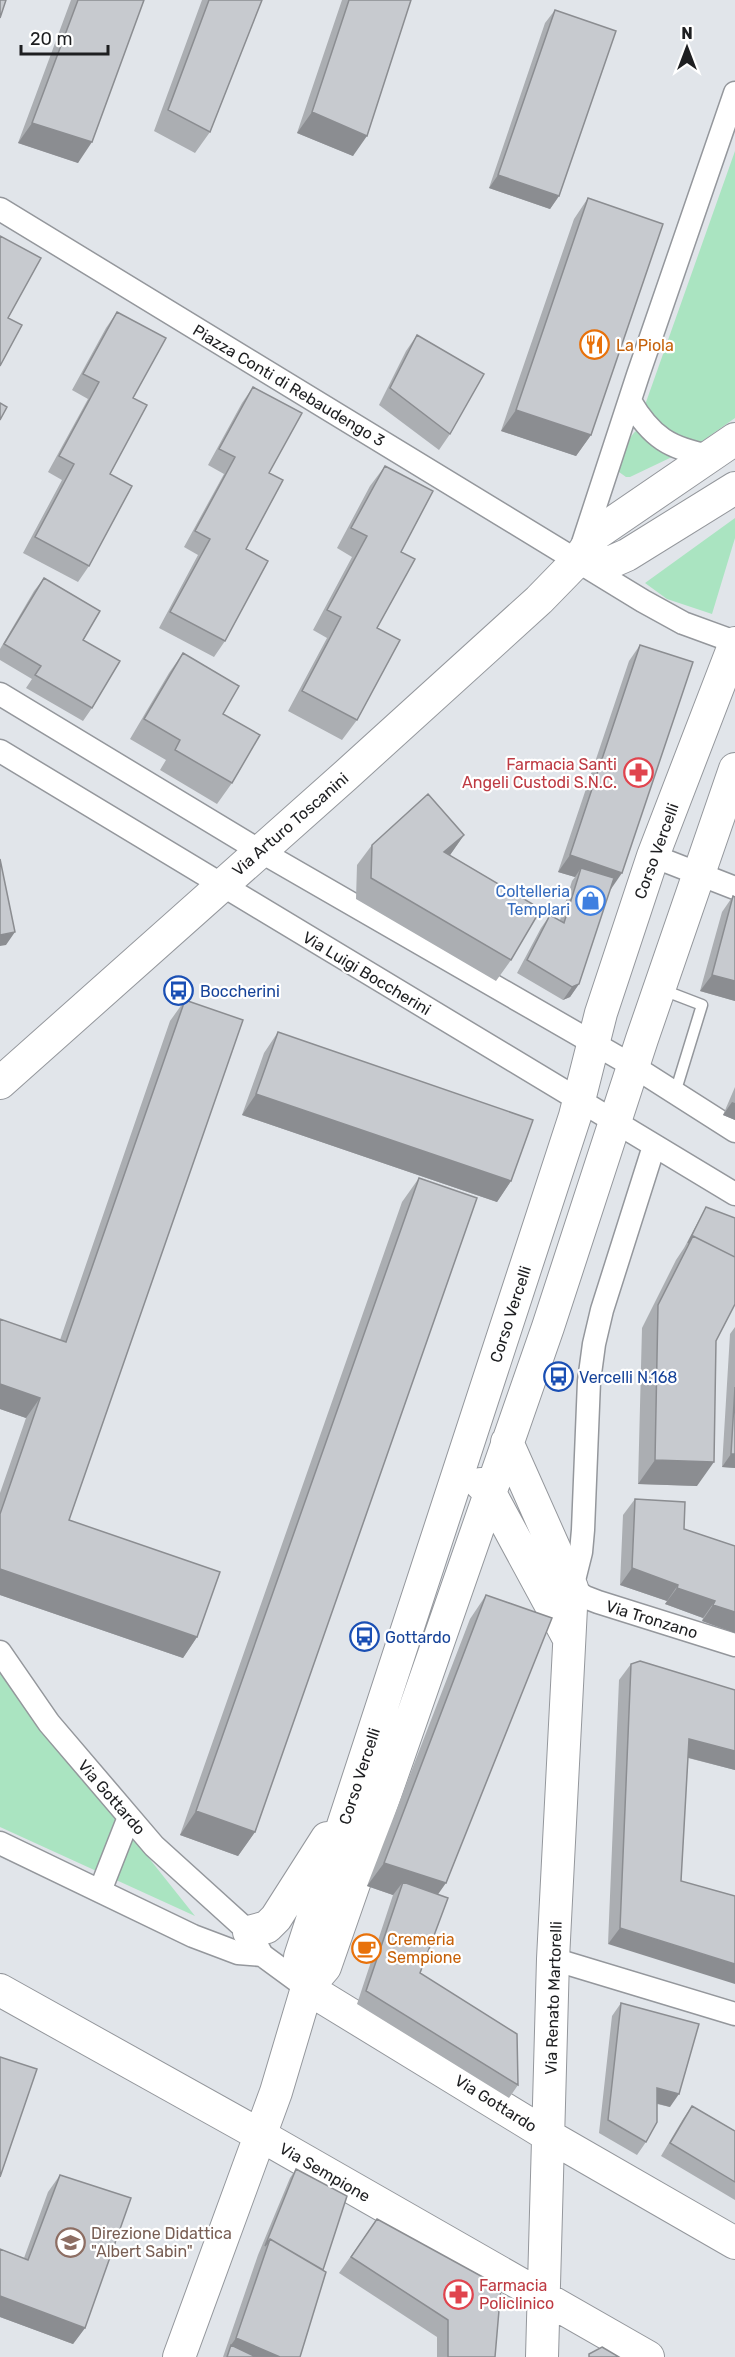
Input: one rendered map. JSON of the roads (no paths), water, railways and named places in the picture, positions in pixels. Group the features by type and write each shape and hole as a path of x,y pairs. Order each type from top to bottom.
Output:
{"street":[{"path":"735,93 577,561 611,562 627,555 735,488"},
{"name":"Piazza Conti di Rebaudengo 3","path":"0,209 670,617 735,643"},
{"path":"630,401 649,429 663,441 683,450 723,448"},
{"name":"Via Arturo Toscanini","path":"0,1083 539,600 577,561 596,534 723,448"},
{"name":"Corso Vercelli","path":"307,1988 300,1957 579,1101 592,1042 653,856 735,643"},
{"path":"0,694 260,851 633,1066 735,1131"},
{"name":"Via Luigi Boccherini","path":"0,750 735,1194"},
{"name":"Corso Vercelli","path":"179,2357 260,2134 307,1988 325,1967 490,1493 735,769"},
{"path":"653,856 735,888"},
{"name":"Via Renato Martorelli","path":"542,2357 553,1959 572,1588 582,1542 590,1372 596,1332 654,1146"},
{"name":"Via Renato Martorelli","path":"507,1442 572,1588"},
{"path":"460,1465 490,1493 569,1639"},
{"name":"Via Tronzano","path":"572,1588 598,1602 735,1645"},
{"name":"Via Gottardo","path":"0,1652 49,1724 154,1846 255,1943 307,1988 549,2136 735,2243"},
{"path":"100,1891 129,1817"},
{"path":"255,1943 276,1918 326,1839 344,1820"},
{"name":"Via Gottardo","path":"0,1843 193,1936 238,1953 255,1943"},
{"path":"553,1959 735,2014"},
{"name":"Via Sempione","path":"0,1990 260,2134 648,2357"}],"lane":[{"path":"659,988 702,1005 675,1094"}],"place":[{"name":"La Piola","path":"595,345"},
{"name":"Farmacia Santi Angeli Custodi S.N.C.","path":"638,773"},
{"name":"Coltelleria Templari","path":"591,900"},
{"name":"Boccherini","path":"179,991"},
{"name":"Vercelli N.168","path":"558,1377"},
{"name":"Gottardo","path":"364,1637"},
{"name":"Cremeria Sempione","path":"366,1948"},
{"name":"Direzione Didattica \"Albert Sabin\"","path":"70,2242"},
{"name":"Farmacia Policlinico","path":"458,2294"}]}
